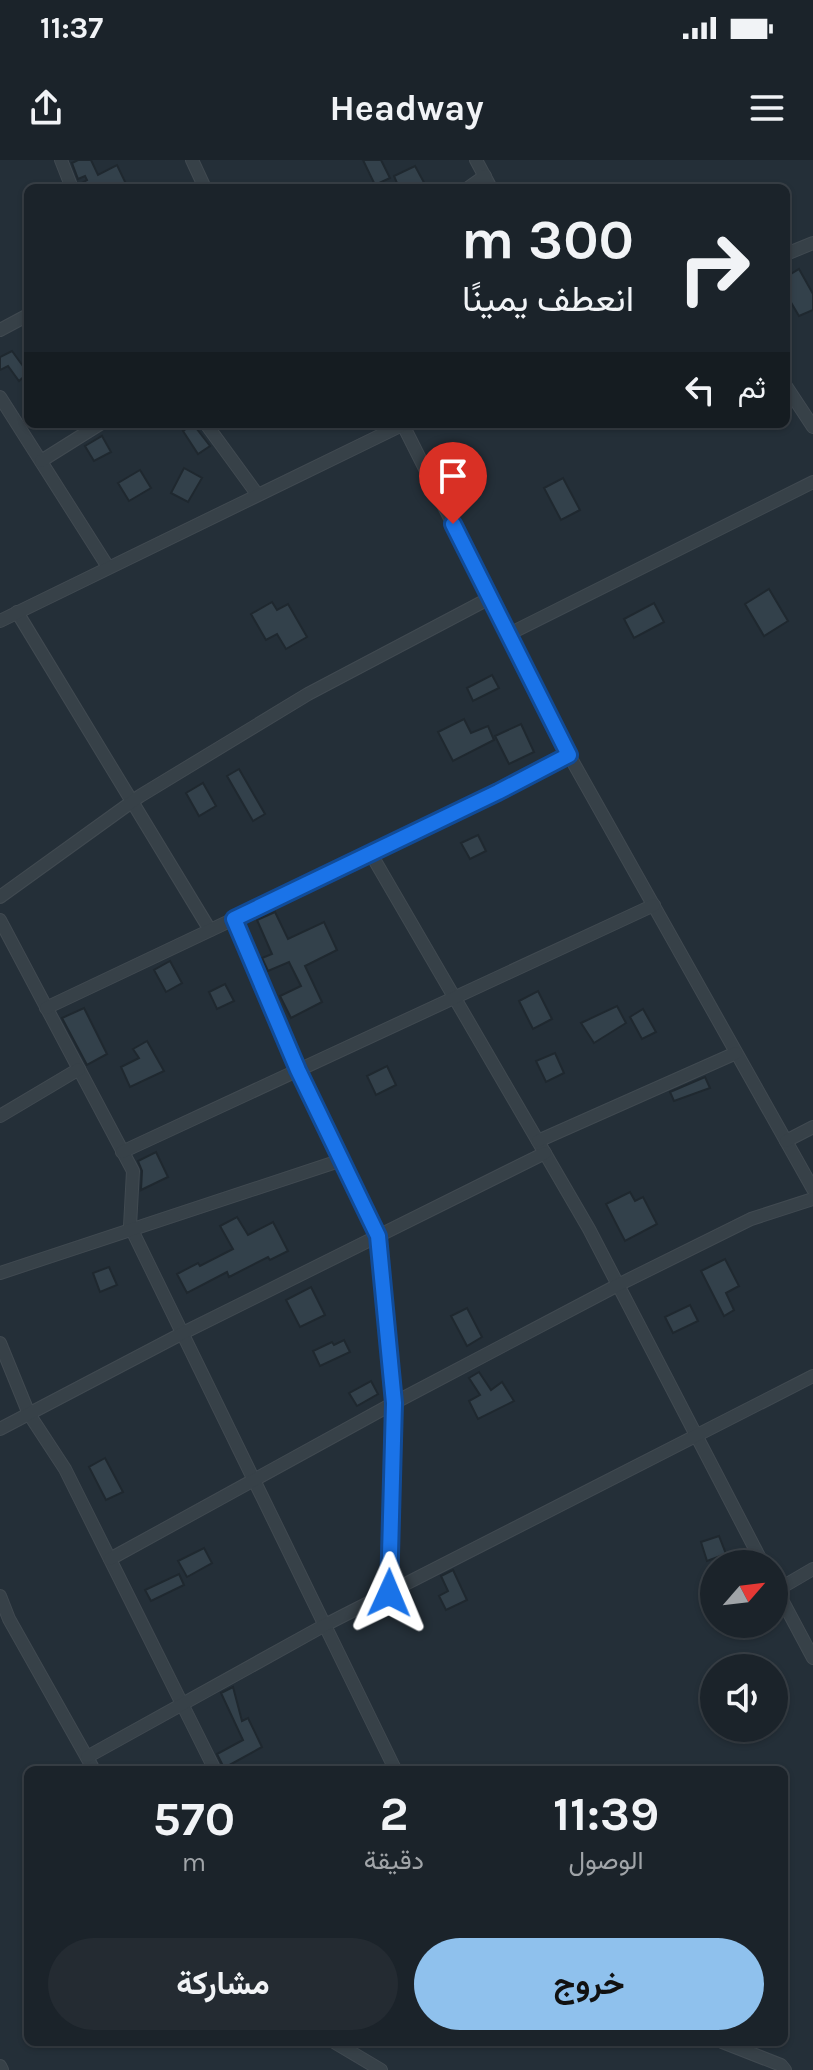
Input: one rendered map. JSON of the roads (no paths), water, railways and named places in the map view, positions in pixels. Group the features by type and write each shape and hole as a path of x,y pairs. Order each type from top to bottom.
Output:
{"street":[{"path":"61,160 70,184"},
{"path":"192,160 203,184"},
{"path":"476,160 488,182"},
{"path":"790,252 813,243"},
{"path":"0,330 24,317"},
{"path":"790,392 813,427"},
{"path":"0,397 108,567"},
{"path":"41,461 94,428"},
{"path":"209,428 257,494"},
{"path":"0,621 392,428"},
{"path":"400,428 569,755 813,1189"},
{"path":"509,634 813,482"},
{"path":"0,897 132,802 308,694 490,598"},
{"path":"17,612 210,930"},
{"path":"46,1008 371,854 569,755"},
{"path":"371,854 589,1229 756,1550"},
{"path":"122,1152 654,905"},
{"path":"234,919 298,1070 378,1236 394,1403 389,1593"},
{"path":"0,920 133,1171 130,1226 394,1766"},
{"path":"0,1429 378,1236 542,1147 736,1053"},
{"path":"0,1116 79,1069"},
{"path":"786,1141 813,1127"},
{"path":"0,1273 342,1160"},
{"path":"110,1559 394,1403 618,1285 751,1219 813,1199"},
{"path":"0,1343 29,1414 65,1469 213,1766"},
{"path":"87,1757 325,1625 813,1376"},
{"path":"788,1581 813,1569"},
{"path":"0,1596 9,1619 92,1766"},
{"path":"788,1611 813,1658"},
{"path":"341,2046 381,2070"},
{"path":"732,2046 781,2065 785,2070"}]}
